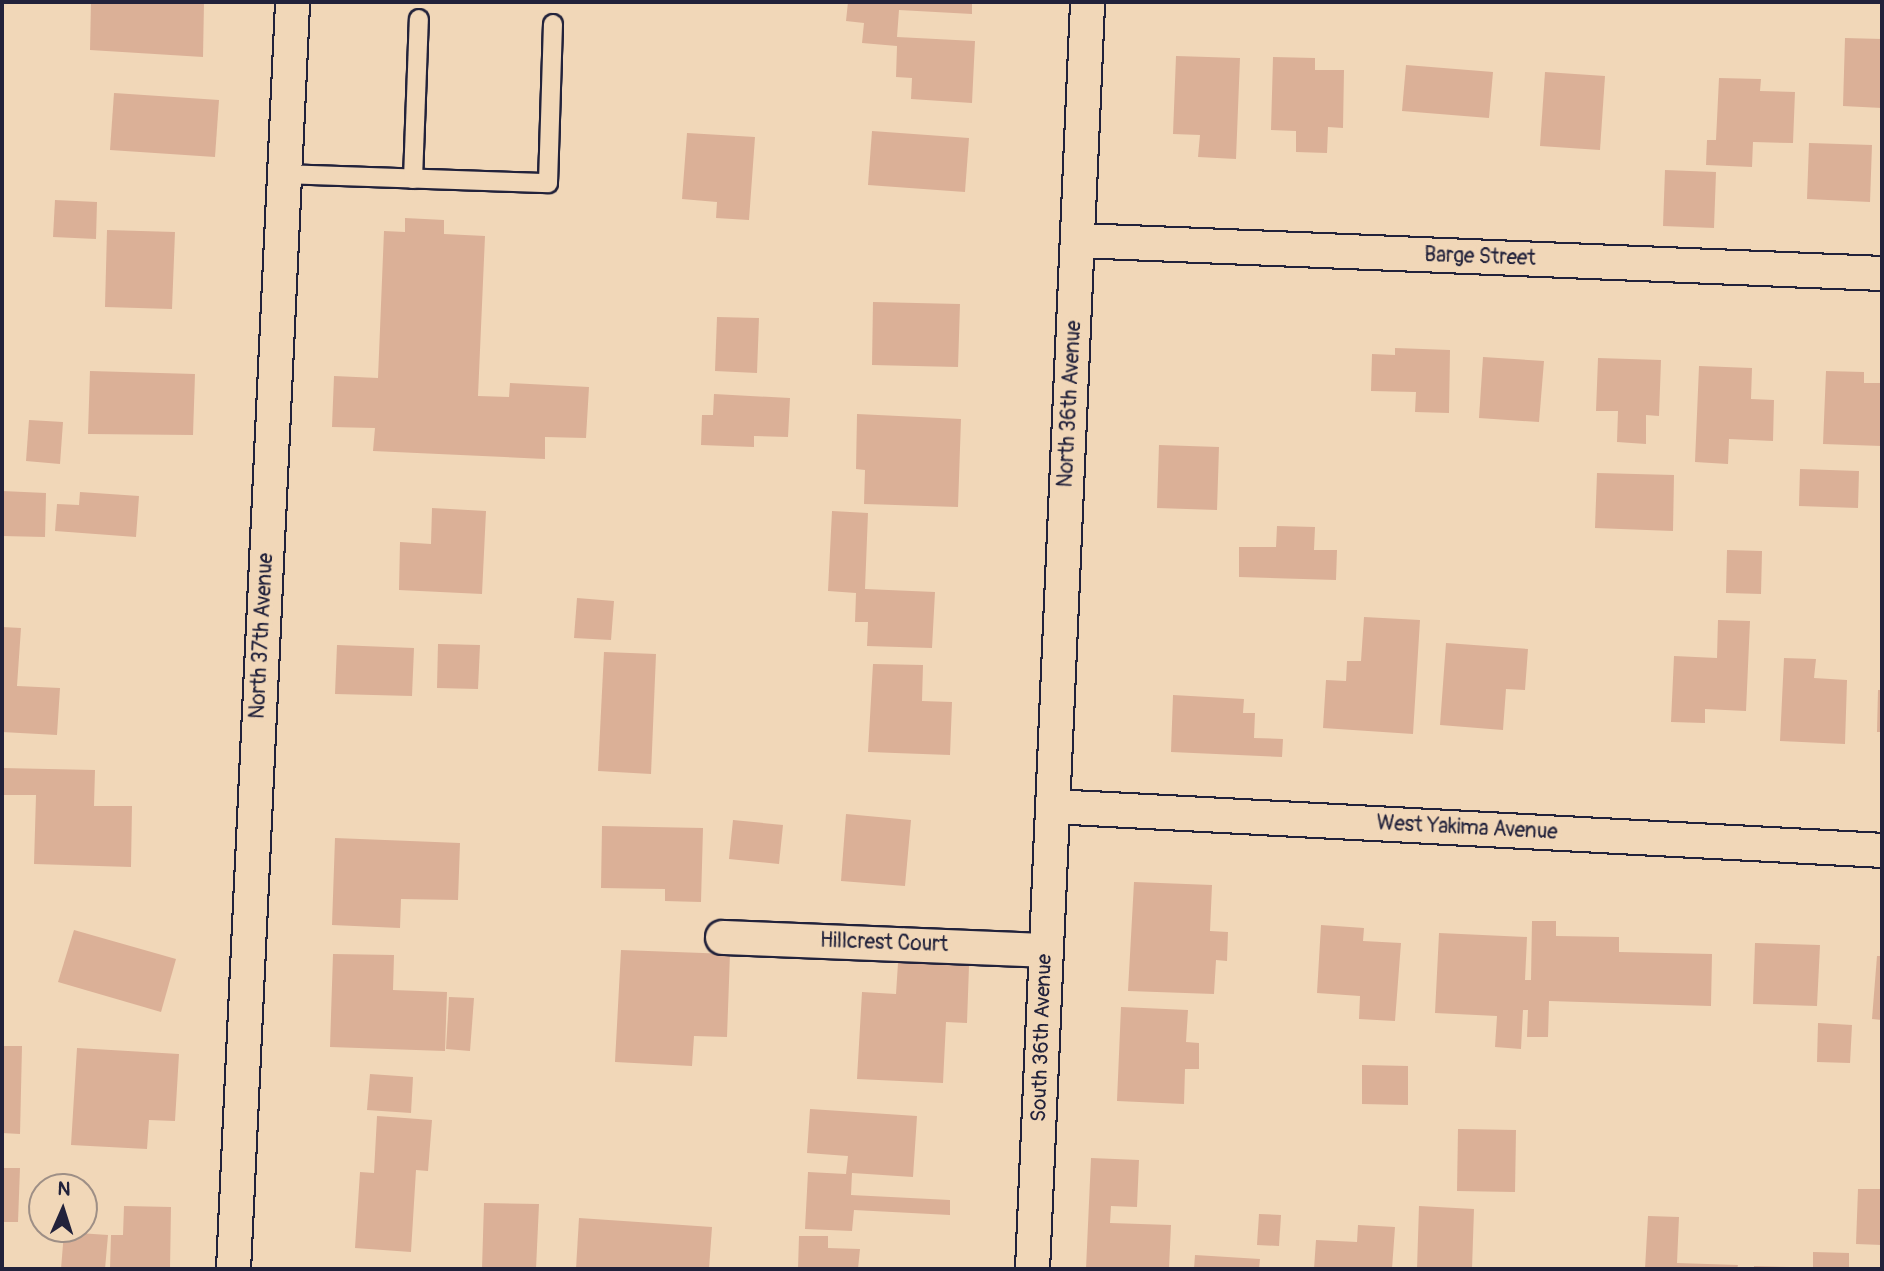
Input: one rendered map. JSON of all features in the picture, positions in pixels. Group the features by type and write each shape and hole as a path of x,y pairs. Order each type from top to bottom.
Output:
{"street":[{"name":"North 37th Avenue","path":"233,1269 292,2"},
{"name":"North 36th Avenue","path":"1052,806 1087,2"},
{"name":"Barge Street","path":"1078,240 1882,273"},
{"name":"West Yakima Avenue","path":"1052,806 1882,850"},
{"name":"South 36th Avenue","path":"1032,1269 1052,806"},
{"name":"Hillcrest Court","path":"722,937 1045,950"}],"lane":[{"path":"413,179 419,19"},
{"path":"284,174 548,183 553,24"}],"building":[{"path":"91,2 204,2 203,57 90,50"},
{"path":"848,2 972,2 972,14 899,10 897,37 975,41 972,103 911,99 912,78 896,77 897,46 862,43 864,23 846,21"},
{"path":"1845,38 1882,39 1882,108 1843,106"},
{"path":"1176,56 1240,58 1236,159 1198,157 1200,135 1173,134"},
{"path":"1273,57 1315,58 1315,70 1344,70 1343,128 1328,127 1327,153 1296,152 1296,131 1271,130"},
{"path":"1406,65 1493,72 1489,118 1402,111"},
{"path":"1545,72 1605,76 1600,150 1540,146"},
{"path":"1719,78 1761,79 1760,91 1795,92 1793,143 1753,142 1752,167 1706,165 1707,140 1716,140"},
{"path":"114,93 219,100 215,157 110,150"},
{"path":"872,131 969,138 965,192 868,185"},
{"path":"687,133 755,137 749,220 716,218 717,202 682,199"},
{"path":"1809,143 1872,145 1870,202 1807,199"},
{"path":"1665,170 1716,172 1714,228 1663,226"},
{"path":"55,200 97,202 96,239 53,237"},
{"path":"405,218 444,220 444,234 485,236 478,396 509,397 510,383 589,387 586,438 545,437 545,459 373,451 375,428 332,427 334,376 378,378 384,231 405,232"},
{"path":"107,230 175,232 172,309 105,307"},
{"path":"873,302 960,304 958,367 872,365"},
{"path":"717,317 759,318 757,373 715,371"},
{"path":"1395,348 1450,350 1449,413 1415,412 1416,392 1371,391 1372,354 1395,355"},
{"path":"1483,357 1544,361 1539,422 1479,418"},
{"path":"1598,358 1661,360 1659,416 1646,415 1646,444 1617,442 1618,411 1596,411"},
{"path":"1699,366 1752,368 1751,399 1774,400 1773,441 1729,439 1728,464 1695,462"},
{"path":"90,371 195,374 193,435 88,434"},
{"path":"1826,371 1864,372 1864,383 1882,383 1882,446 1823,444"},
{"path":"714,394 790,398 788,437 754,436 754,447 701,445 702,415 713,415"},
{"path":"857,414 961,419 958,507 864,504 865,470 856,469"},
{"path":"29,420 63,422 60,464 26,461"},
{"path":"1159,445 1219,447 1217,510 1157,508"},
{"path":"1800,469 1859,471 1858,508 1799,506"},
{"path":"1597,473 1674,475 1673,531 1595,528"},
{"path":"2,491 46,493 45,537 2,536"},
{"path":"80,492 139,496 136,537 55,531 57,504 79,505"},
{"path":"432,508 486,511 482,594 399,590 400,542 431,544"},
{"path":"832,511 868,513 865,589 935,592 932,648 867,646 868,622 855,622 856,593 828,591"},
{"path":"1277,526 1315,527 1314,550 1337,550 1336,580 1239,577 1239,547 1276,547"},
{"path":"1727,550 1762,551 1761,594 1726,593"},
{"path":"577,598 614,601 611,640 574,638"},
{"path":"1364,617 1420,620 1413,734 1323,728 1326,680 1346,681 1347,661 1361,661"},
{"path":"1718,620 1750,621 1746,711 1705,709 1705,723 1671,722 1674,656 1717,658"},
{"path":"2,627 21,628 17,686 60,688 57,735 2,732"},
{"path":"1446,643 1528,649 1525,690 1506,689 1503,730 1440,725"},
{"path":"438,644 480,645 478,689 437,688"},
{"path":"337,645 414,648 412,696 335,694"},
{"path":"604,652 656,654 651,774 598,771"},
{"path":"1784,658 1816,659 1814,678 1847,680 1845,744 1780,741"},
{"path":"873,664 923,665 922,701 952,702 950,755 868,752"},
{"path":"1878,690 1882,690 1882,732 1877,732"},
{"path":"1173,695 1244,699 1243,713 1255,713 1254,738 1283,739 1282,757 1171,752"},
{"path":"2,768 95,770 94,806 132,806 131,867 34,864 36,795 2,795"},
{"path":"846,814 911,820 905,886 841,881"},
{"path":"733,820 783,825 779,864 729,859"},
{"path":"602,826 703,828 701,902 665,901 665,889 601,888"},
{"path":"335,838 460,843 458,900 401,899 400,928 332,925"},
{"path":"1134,882 1212,885 1210,931 1228,932 1227,961 1216,960 1214,994 1128,991"},
{"path":"1532,921 1556,921 1556,936 1619,937 1619,952 1712,954 1711,1006 1549,1001 1548,1037 1527,1037 1528,1010 1523,1010 1521,1049 1495,1047 1497,1016 1435,1013 1439,933 1527,937 1525,980 1531,980"},
{"path":"1321,925 1364,928 1363,941 1401,943 1395,1021 1359,1019 1360,996 1317,993"},
{"path":"74,930 176,959 161,1012 58,982"},
{"path":"1755,943 1820,945 1817,1006 1753,1004"},
{"path":"621,950 730,954 727,1037 694,1036 692,1066 615,1062"},
{"path":"333,954 394,955 393,990 447,992 445,1051 330,1047"},
{"path":"1877,956 1882,956 1882,1020 1872,1019"},
{"path":"898,963 969,966 967,1023 946,1022 943,1083 857,1079 862,992 896,994"},
{"path":"449,997 474,998 470,1051 446,1049"},
{"path":"1121,1007 1188,1010 1186,1042 1199,1043 1199,1069 1185,1069 1184,1104 1117,1101"},
{"path":"1818,1023 1852,1025 1850,1063 1817,1062"},
{"path":"2,1046 22,1046 20,1134 2,1133"},
{"path":"77,1048 179,1054 175,1121 149,1120 147,1149 71,1145"},
{"path":"1362,1065 1408,1066 1408,1105 1362,1104"},
{"path":"370,1074 413,1077 411,1113 367,1110"},
{"path":"810,1109 917,1116 913,1177 852,1173 851,1195 950,1200 950,1215 854,1210 852,1231 805,1229 808,1172 846,1174 848,1156 807,1153"},
{"path":"377,1116 432,1120 428,1171 416,1170 411,1252 355,1248 360,1172 374,1173"},
{"path":"1458,1129 1516,1130 1515,1192 1457,1191"},
{"path":"1091,1158 1139,1160 1137,1207 1111,1206 1110,1223 1171,1225 1169,1269 1086,1269"},
{"path":"2,1168 20,1168 18,1222 2,1222"},
{"path":"1858,1189 1882,1189 1882,1245 1856,1244"},
{"path":"484,1203 539,1204 536,1269 482,1269"},
{"path":"124,1206 171,1207 170,1269 110,1269 111,1235 123,1235"},
{"path":"1419,1206 1474,1209 1472,1269 1417,1269"},
{"path":"1259,1214 1281,1215 1279,1246 1257,1245"},
{"path":"1648,1216 1679,1217 1677,1263 1738,1265 1737,1269 1645,1269"},
{"path":"579,1218 712,1227 709,1269 576,1269"},
{"path":"1358,1225 1395,1227 1392,1269 1314,1269 1316,1240 1357,1242"},
{"path":"98,1234 108,1235 105,1269 61,1269 63,1243 98,1243"},
{"path":"799,1236 828,1236 828,1248 860,1249 858,1269 798,1269"},
{"path":"1813,1252 1849,1253 1849,1269 1813,1269"},
{"path":"1195,1255 1260,1259 1259,1269 1194,1269"},
{"path":"1754,1266 1790,1267 1790,1269 1754,1269"}]}
